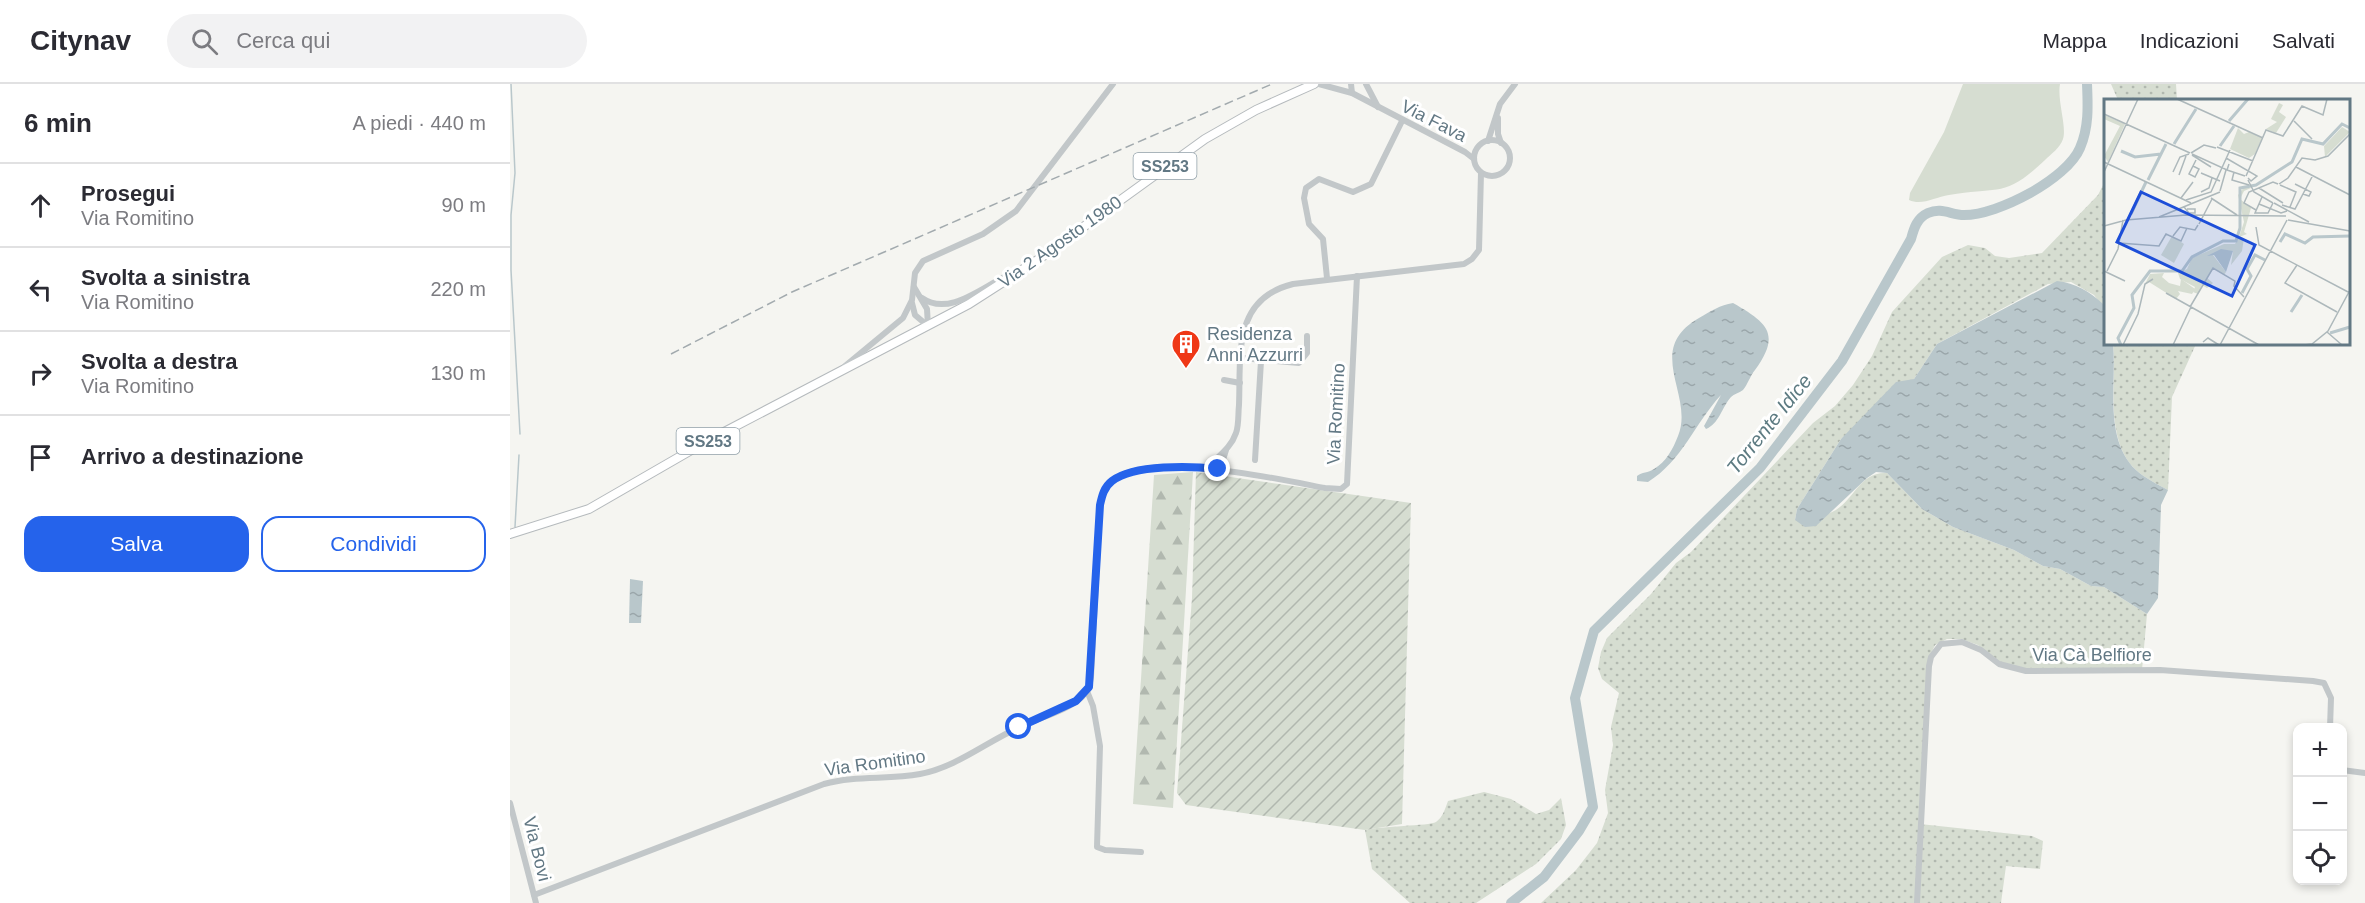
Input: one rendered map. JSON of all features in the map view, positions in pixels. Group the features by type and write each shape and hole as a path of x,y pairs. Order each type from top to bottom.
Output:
{"main road":[{"name":"Via 2 Agosto 1980","path":"928,326 1028,267 1205,139 1256,110 1314,84"},
{"name":"SS253","path":"510,534 589,509 697,447 928,326"}],"street":[{"path":"830,377 903,318 912,300 915,273 922,261 983,234 1016,211 1113,84"},
{"name":"Via Fava","path":"1319,84 1352,93 1474,159"},
{"path":"1351,84 1352,93"},
{"name":"Via Fava","path":"1352,93 1360,91 1366,84 1380,110"},
{"path":"1488,141 1500,104 1515,84"},
{"path":"1482,188 1491,177 1501,174 1509,166 1510,155 1497,134 1497,114"},
{"path":"1327,278 1323,239 1309,224 1304,192 1310,183 1319,179 1353,192 1371,184 1402,121"},
{"path":"1462,151 1477,148 1488,141 1501,142"},
{"path":"1207,468 1226,450 1238,430 1245,323 1257,303 1278,287 1327,278 1464,264 1472,260 1479,250 1482,188 1481,173 1474,159 1477,148"},
{"path":"1481,173 1491,177"},
{"path":"922,298 932,304 945,305 1028,267"},
{"name":"Via Romitino","path":"534,895 824,784 851,778 901,776 934,771 1019,727 1065,707 1087,691 1090,677 1102,495 1111,481 1128,473 1190,466 1221,469 1325,488 1341,489 1347,484 1357,276"},
{"path":"914,287 927,309 928,326"},
{"path":"912,300 915,315 928,326"},
{"path":"1241,358 1299,363 1307,353 1307,336"},
{"path":"1255,460 1261,361"},
{"path":"1224,380 1240,383"},
{"path":"1221,469 1226,450"},
{"name":"Via Cà Belfiore","path":"1917,903 1929,666 1931,657 1941,644 1962,642 1982,650 1999,664 2026,670 2160,670 2324,683 2329,692 2330,723"},
{"path":"1087,691 1093,706 1100,746 1097,847 1105,850 1141,852"},
{"path":"2347,771 2365,773"},
{"name":"Via Bovi","path":"510,803 536,903"}],"green space":[{"path":"1963,84 2060,84 2064,128 2062,142 2031,172 2010,186 1949,195 1924,202 1909,200 1910,193 1944,132"},
{"path":"2111,84 2176,84 2177,99 2118,99"},
{"path":"2104,183 2104,309 2094,295 2071,282 2048,284 1937,344 1914,379 1841,439 1797,509 1795,520 1832,512 1870,477 1887,473 1922,509 1953,527 2014,550 2043,566 2060,569 2091,586 2104,587 2147,614 2142,670 2024,670 1994,660 1978,645 1961,639 1947,639 1935,645 1928,660 1920,824 2032,836 2043,841 2040,869 2006,866 2001,903 1541,903 1576,870 1597,843 1608,813 1605,790 1613,745 1611,727 1619,693 1602,679 1598,668 1607,638 1651,594 1676,563 1691,552 1813,423 1835,406 1853,385 1872,356 1892,312 1942,257 1968,245 1985,248 1995,256 2009,258 2042,253 2098,195"},
{"path":"2113,345 2196,345 2172,397 2168,490 2136,470 2119,443 2114,410"},
{"path":"1193,472 1173,808 1133,804 1154,475"},
{"path":"1196,472 1411,503 1402,824 1365,830 1186,805 1177,793 1192,598"},
{"path":"1484,792 1511,799 1536,814 1549,810 1561,798 1566,825 1561,839 1536,864 1476,903 1410,903 1372,869 1365,830 1436,822 1448,801"}],"water":[{"path":"2057,281 2082,289 2103,304 2104,345 2113,345 2115,427 2119,442 2126,457 2136,470 2168,490 2161,505 2158,598 2147,614 2104,587 2091,586 2060,569 2043,566 2014,550 1953,527 1922,509 1887,473 1876,472 1867,478 1816,526 1805,527 1795,520 1797,509 1841,439 1896,382 1914,379 1937,344"},
{"path":"1733,303 1755,317 1767,330 1769,338 1763,358 1745,388 1731,397 1710,427 1706,429 1704,426 1721,395 1670,463 1648,482 1637,481 1637,476 1652,470 1666,459 1678,436 1681,405 1672,359 1674,344 1683,331 1699,318"},
{"path":"630,579 643,581 641,623 629,623"}],"waterway":[{"path":"511,84 515,173 511,215 511,270 520,434"},
{"name":"Torrente Idice","path":"1511,903 1544,877 1579,831 1593,807 1575,698 1594,631 1760,468 1842,361 1921,218 1933,211 1964,215 1995,209 2047,183 2073,160 2085,132 2088,108 2087,84"},
{"path":"515,527 519,455"}],"railway":[{"path":"671,354 792,292 1272,84"}],"place":[{"name":"Residenza Anni Azzurri","path":"1186,370"}],"route":[{"path":"1019,727 1076,701 1089,687 1100,505 1106,487 1120,476 1139,471 1190,466 1218,469"}]}
